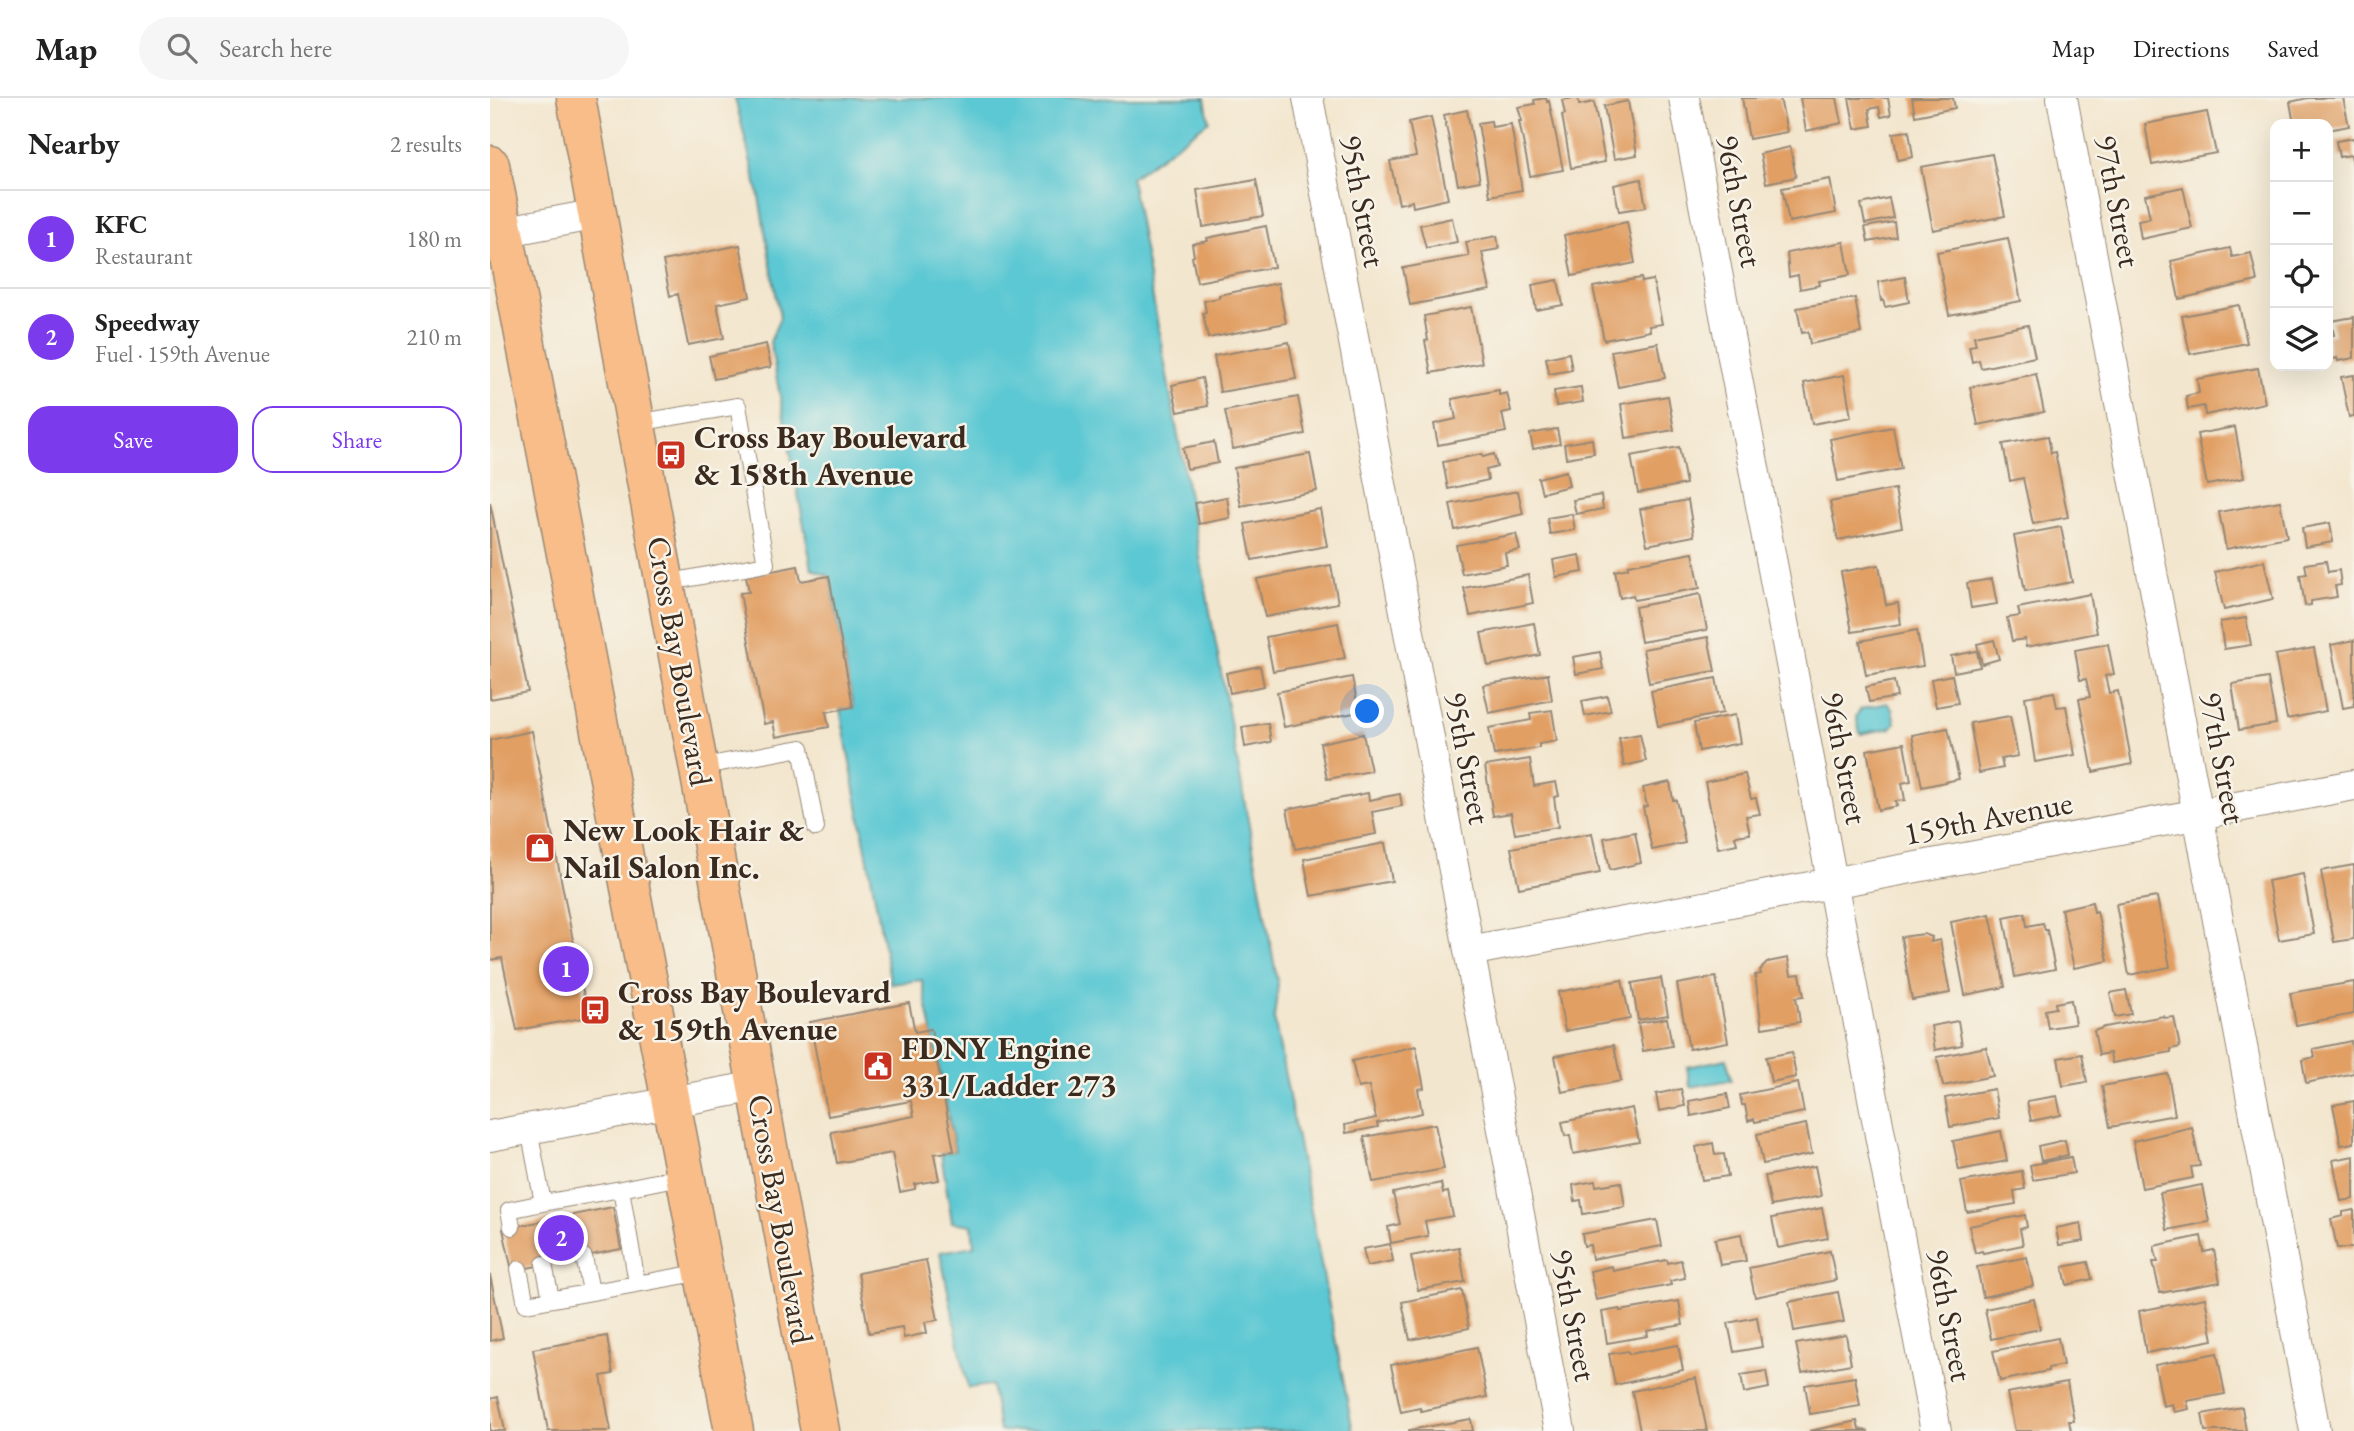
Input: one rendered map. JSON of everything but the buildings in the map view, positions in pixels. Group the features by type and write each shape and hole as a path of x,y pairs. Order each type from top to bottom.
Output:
{"main road":[{"name":"Cross Bay Boulevard","path":"576,98 820,1431"},
{"path":"490,165 497,232 734,1431"}],"street":[{"name":"95th Street","path":"1308,98 1560,1431"},
{"name":"96th Street","path":"1685,98 1936,1431"},
{"name":"97th Street","path":"2063,98 2315,1431"},
{"path":"497,232 598,214"},
{"name":"159th Avenue","path":"1469,951 2354,785"},
{"path":"490,1136 757,1086"}],"lane":[{"path":"636,423 738,406 766,564 665,583"},
{"path":"699,767 801,748 816,828"},
{"path":"529,1129 538,1204 536,1222"},
{"path":"512,1227 509,1210 538,1204 576,1206 621,1189 685,1176"},
{"path":"621,1189 636,1283"},
{"path":"584,1257 591,1291"},
{"path":"544,1264 551,1299"},
{"path":"519,1269 526,1304 703,1272"}],"water":[{"path":"735,98 1205,98 1209,121 1131,178 1278,985 1274,1018 1353,1431 999,1431 992,1385 968,1388 940,1252 974,1246 972,1225 952,1222 941,1154 955,1151 922,980 891,984 840,709 853,707 829,576 812,569 770,342 780,317 758,191"},
{"path":"1887,703 1892,709 1895,723 1891,728 1860,734 1856,716 1861,709"},
{"path":"1727,1059 1731,1080 1690,1087 1687,1067"}],"place":[{"name":"Cross Bay Boulevard & 158th Avenue","path":"671,455"},
{"name":"New Look Hair & Nail Salon Inc.","path":"540,848"},
{"name":"KFC","path":"566,969"},
{"name":"Cross Bay Boulevard & 159th Avenue","path":"595,1010"},
{"name":"FDNY Engine 331/Ladder 273","path":"878,1066"},
{"name":"Speedway","path":"561,1238"}]}
